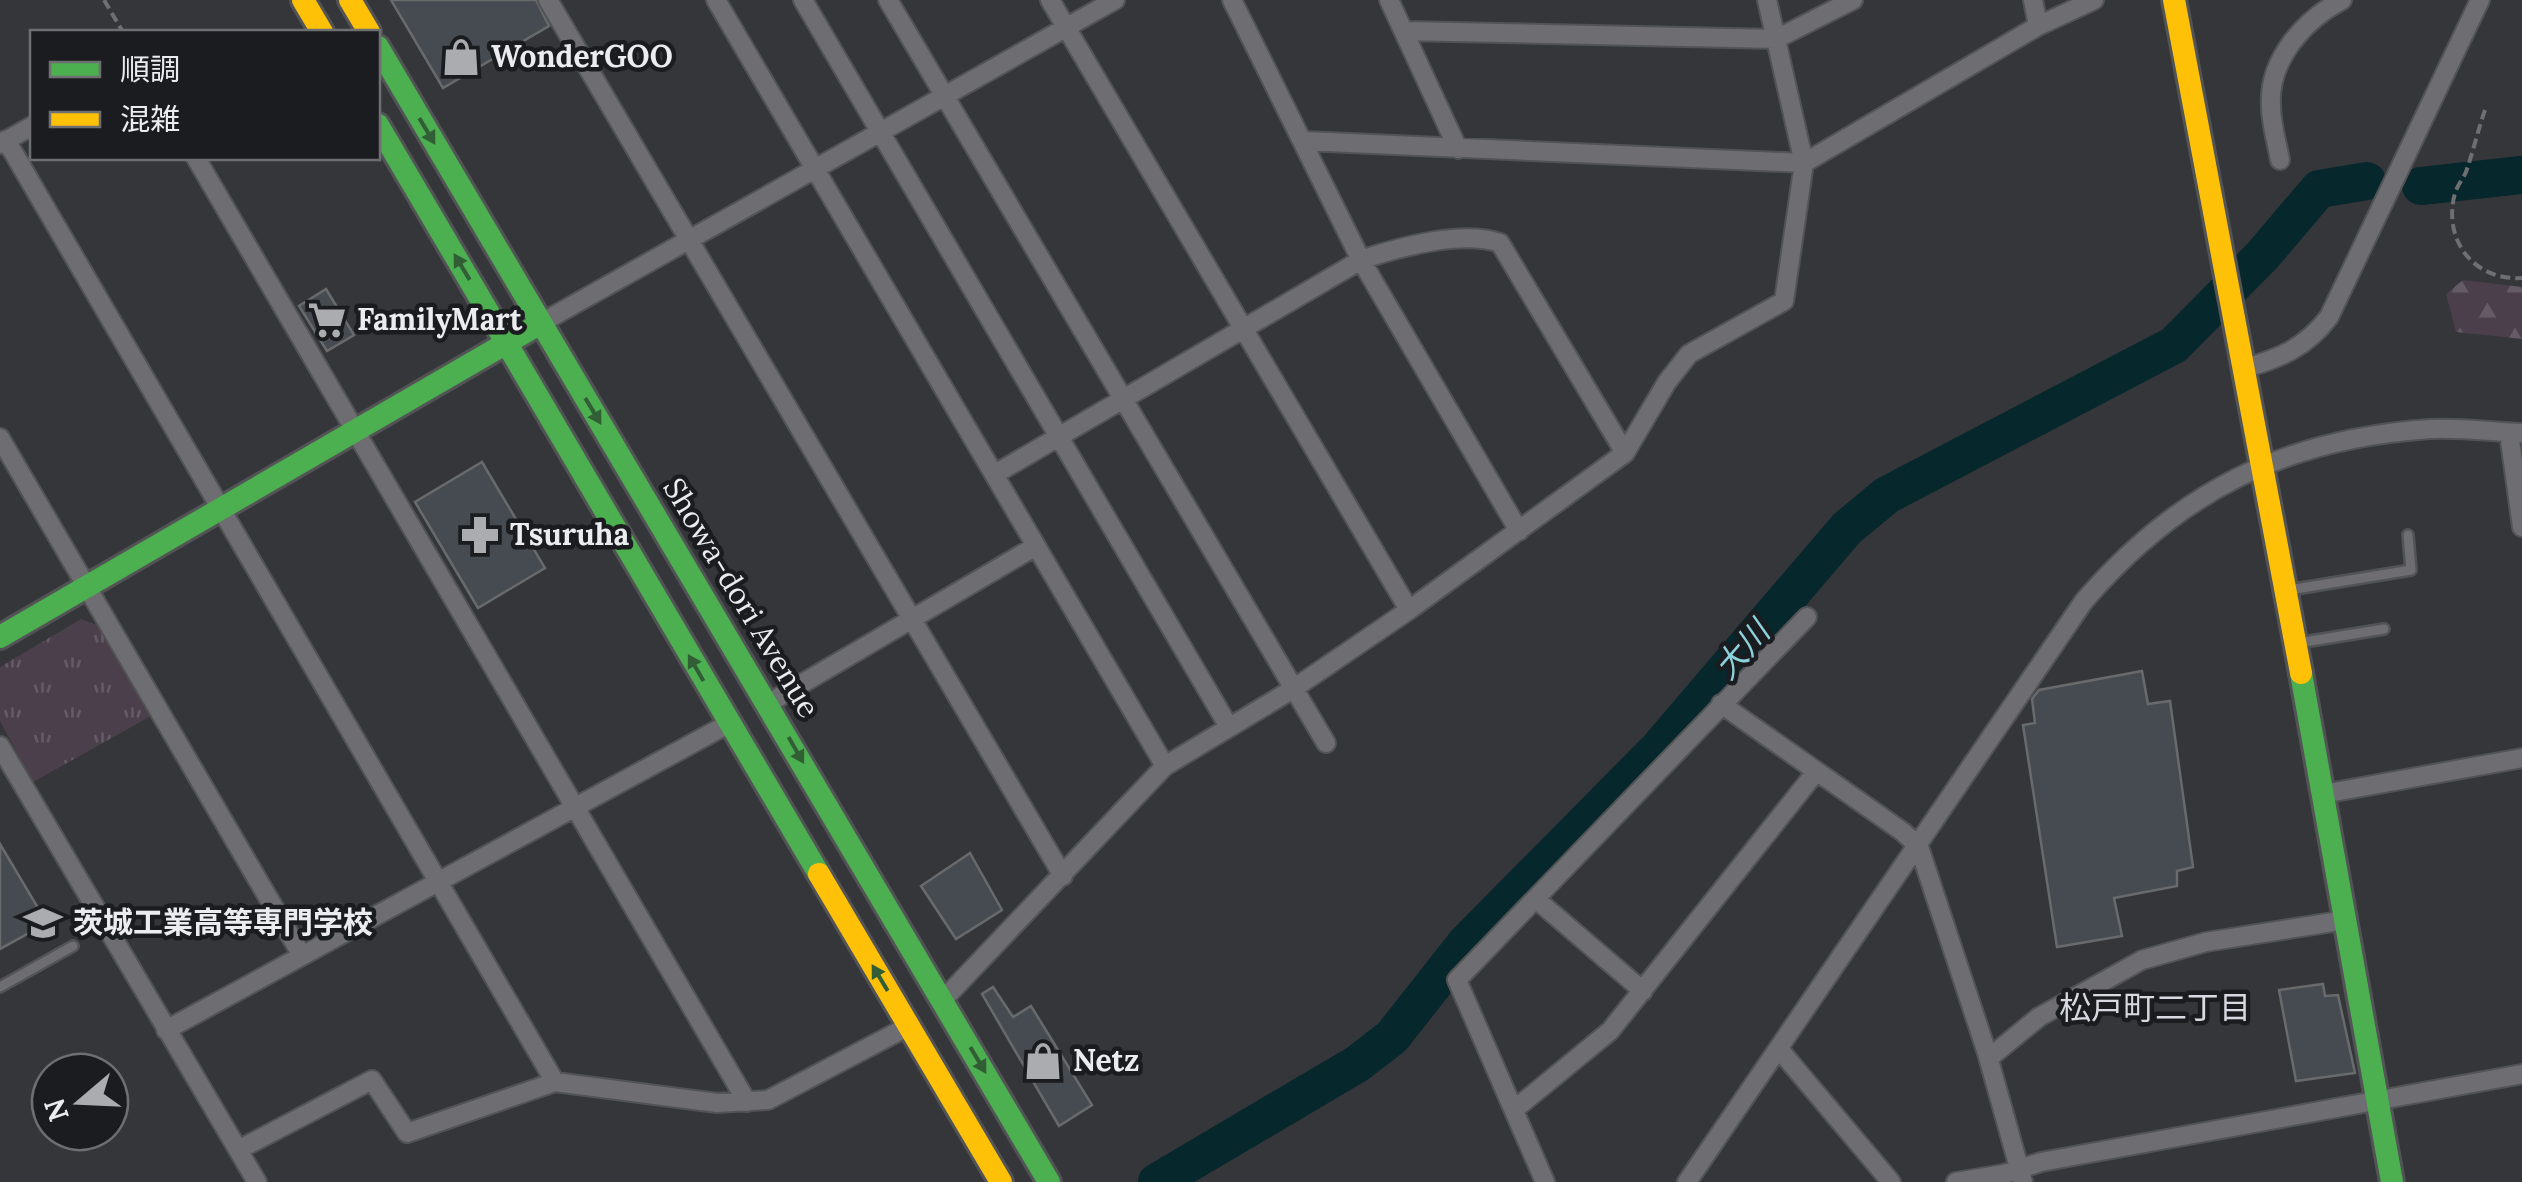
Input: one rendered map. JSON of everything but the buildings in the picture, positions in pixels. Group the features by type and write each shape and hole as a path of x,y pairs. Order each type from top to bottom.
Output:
{"street":[{"path":"303,0 321,30"},
{"path":"350,0 368,30"},
{"path":"548,0 1063,876"},
{"path":"716,0 1165,766"},
{"path":"804,0 1229,727"},
{"path":"888,0 1326,743"},
{"path":"1050,0 1410,610"},
{"path":"0,637 541,324 1114,0"},
{"path":"1232,0 1360,260 1520,531"},
{"path":"1389,0 1458,149"},
{"path":"942,1001 1165,766 1293,689 1410,610 1625,453 1666,382 1689,354 1784,300 1804,163 1767,0"},
{"path":"1405,31 1776,39 1853,0"},
{"path":"2032,0 2038,26"},
{"path":"1304,141 1804,163 2038,26 2094,0"},
{"path":"2174,0 2263,463 2392,1182"},
{"path":"2280,160 2270,108 2272,81 2283,56 2301,31 2323,10 2342,0"},
{"path":"2245,368 2296,350 2314,336 2329,316 2480,0"},
{"name":"Showa-dori Avenue","path":"380,50 1049,1182"},
{"path":"30,127 3,142 554,1082"},
{"path":"380,128 1001,1182"},
{"path":"197,160 746,1102"},
{"path":"994,474 1360,260 1392,250 1481,237 1500,243 1625,453"},
{"path":"1687,1182 2084,601 2119,561 2156,528 2196,500 2263,463 2304,450 2434,428 2515,433 2522,527"},
{"path":"0,438 302,954"},
{"path":"769,703 1036,546"},
{"path":"1545,1182 1457,980 1807,617"},
{"path":"1721,704 1903,832 1918,847 1989,1058 2022,1175"},
{"path":"166,1030 728,724"},
{"path":"0,746 257,1182"},
{"path":"2323,794 2522,758"},
{"path":"1515,1109 1610,1031 1816,773"},
{"path":"1537,900 1643,991"},
{"path":"1989,1058 2039,1017 2142,960 2206,942 2346,920"},
{"path":"238,1150 372,1080 408,1133 554,1082 718,1102 768,1100 909,1026"},
{"path":"1778,1049 1890,1182"},
{"path":"1956,1182 2022,1175 2378,1100 2522,1074"}],"lane":[{"path":"2286,591 2411,570 2408,535"},
{"path":"2295,644 2384,630"},
{"path":"0,987 73,946"}],"path":[{"path":"104,0 122,30"},
{"path":"2485,110 2455,193 2453,217 2467,260 2482,271 2522,278"}],"green space":[{"path":"2463,280 2522,287 2522,339 2456,332 2446,294"},
{"path":"81,619 97,625 151,716 33,782 0,721 0,667"}],"waterway":[{"path":"2421,186 2522,175"},
{"name":"大川","path":"1157,1182 1357,1064 1392,1037 1466,943 1658,749 1847,528 1887,495 2174,345 2262,256 2319,189 2367,181"}],"traffic: fast":[{"path":"380,50 1049,1182"},
{"path":"380,128 819,874"},
{"path":"0,637 541,323"},
{"path":"2301,673 2392,1182"}],"traffic: slow":[{"path":"303,0 321,30"},
{"path":"350,0 368,30"},
{"path":"2174,0 2301,673"},
{"path":"819,874 1001,1182"}],"place":[{"name":"WonderGOO","path":"461,57"},
{"name":"FamilyMart","path":"327,320"},
{"name":"Tsuruha","path":"480,535"},
{"name":"茨城工業高等専門学校","path":"43,923"},
{"name":"Netz","path":"1043,1061"}],"district":[{"name":"松戸町二丁目","path":"2155,1008"}]}
